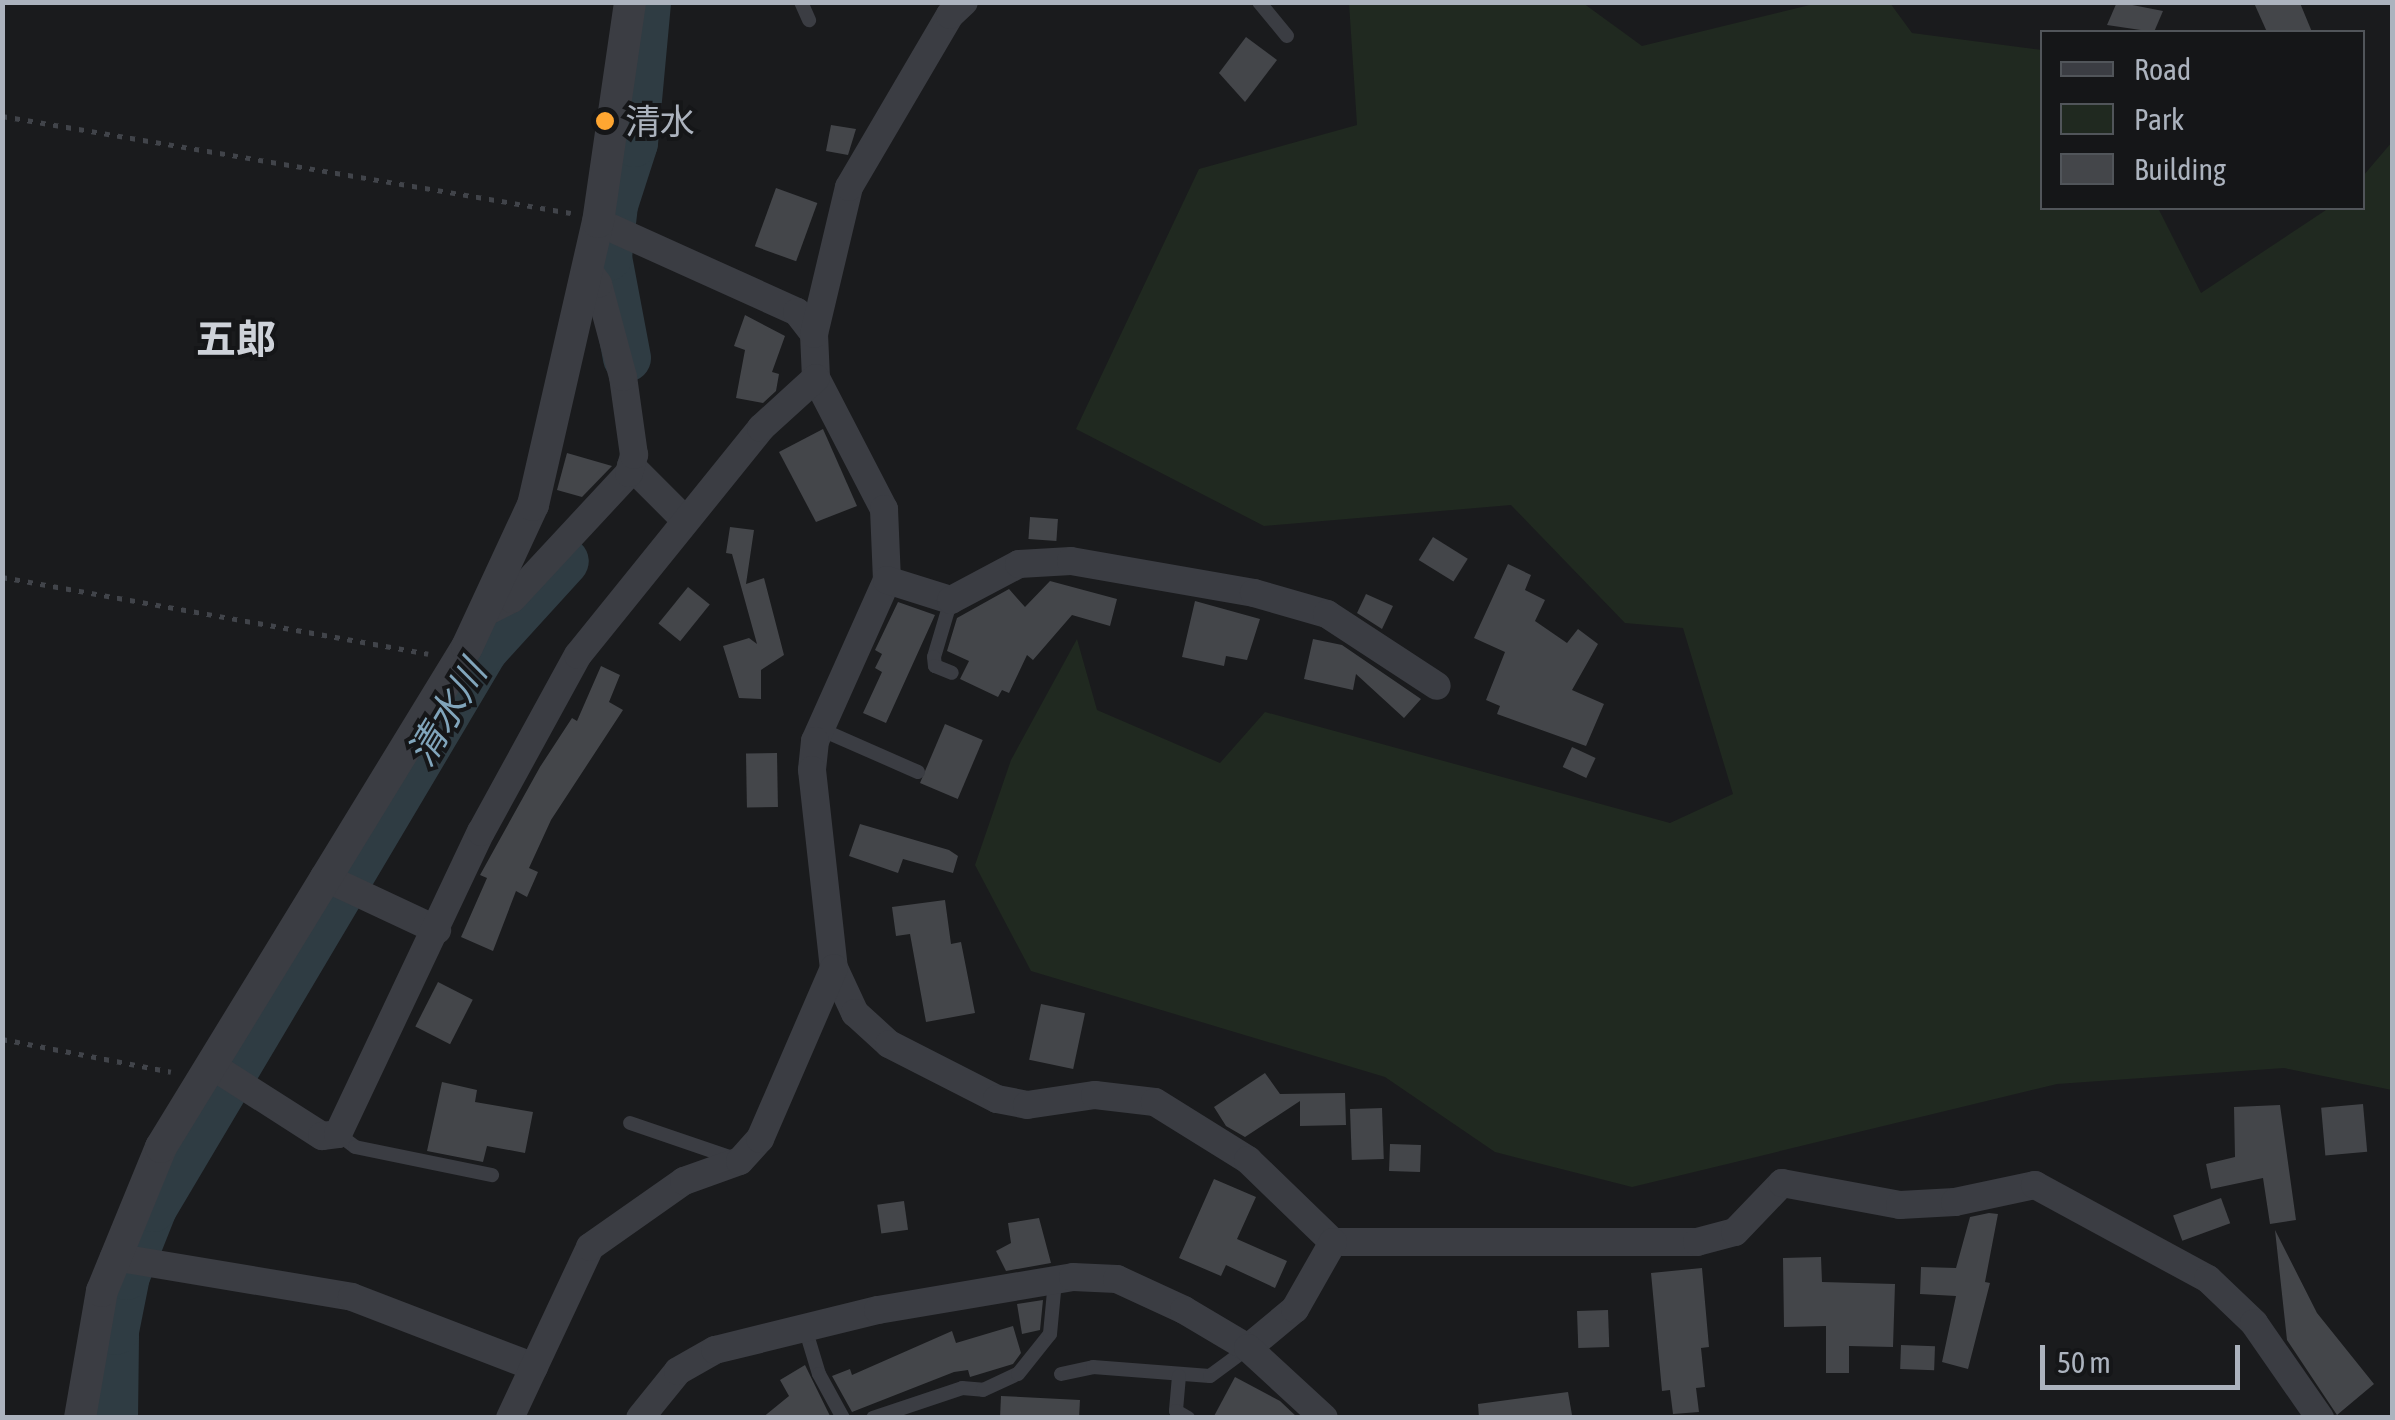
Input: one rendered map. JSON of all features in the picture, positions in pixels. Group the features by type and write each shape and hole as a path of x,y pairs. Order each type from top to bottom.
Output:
{"street":[{"path":"80,1418 89,1347 114,1257 162,1146 460,659 534,505 598,222 630,2"},
{"path":"964,2 950,15 849,187 838,215 814,334 816,378 884,509 886,580 820,728 812,770 834,968 854,1013 889,1044 997,1098 1027,1106 1094,1095 1155,1102 1248,1160 1333,1242 1697,1242 1735,1232 1782,1182 1900,1205 1955,1202 2034,1185 2208,1279 2254,1323 2320,1418"},
{"path":"598,222 797,312 814,334"},
{"path":"588,270 598,284 624,377 630,466 685,520"},
{"path":"207,1072 322,1136 338,1134 544,711 578,655 761,428 816,378"},
{"path":"484,613 512,599 630,466"},
{"path":"886,580 951,600 1018,564 1090,564 1254,593 1327,614 1437,686"},
{"path":"324,877 437,930"},
{"path":"510,1418 590,1247 684,1181 740,1160 760,1139 834,968"},
{"path":"1248,1348 1296,1309 1333,1242"},
{"path":"114,1257 352,1297 534,1367"},
{"path":"640,1418 678,1370 715,1350 804,1328 1055,1281 1117,1279 1248,1348 1324,1418"}],"lane":[{"path":"801,2 810,20"},
{"path":"1259,2 1287,36"},
{"path":"951,600 934,657 935,666 952,673"},
{"path":"820,728 918,772"},
{"path":"630,1123 740,1160"},
{"path":"338,1134 354,1147 492,1174"},
{"path":"873,1418 962,1388 984,1390 1018,1374 1050,1334 1055,1281"},
{"path":"804,1328 819,1374 843,1418"},
{"path":"1062,1374 1093,1367 1210,1376 1248,1348"},
{"path":"1179,1376 1176,1411 1188,1418"}],"path":[{"path":"2,116 598,222"},
{"path":"2,576 460,659"},
{"path":"2,1039 207,1072"}],"green space":[{"path":"1349,3 1583,3 1642,46 1818,3 1890,3 1912,33 2040,50 2040,210 2159,210 2201,293 2326,210 2365,210 2365,174 2392,142 2392,1090 2284,1068 2057,1084 1632,1187 1495,1152 1385,1077 1031,971 975,865 1011,760 1077,639 1097,710 1220,763 1265,712 1670,823 1733,794 1683,628 1625,623 1511,505 1264,526 1076,429 1199,169 1357,125"}],"building":[{"path":"2117,2 2163,11 2155,30 2107,25"},
{"path":"2254,3 2300,3 2311,30 2266,30"},
{"path":"1246,37 1277,60 1245,102 1219,73"},
{"path":"831,125 856,129 848,155 826,151"},
{"path":"776,188 817,203 796,261 755,246"},
{"path":"745,315 785,336 772,372 779,374 776,391 763,403 736,398 745,350 734,346"},
{"path":"823,429 857,506 816,522 779,452"},
{"path":"567,453 612,466 582,497 557,490"},
{"path":"1030,517 1058,519 1056,541 1028,539"},
{"path":"730,527 754,530 746,584 764,578 784,655 761,670 761,699 739,698 723,646 749,638 757,644 732,554 726,553"},
{"path":"1433,537 1468,559 1453,582 1419,560"},
{"path":"1508,564 1531,575 1525,590 1545,600 1535,621 1567,643 1578,629 1598,644 1572,690 1604,704 1586,746 1497,714 1500,706 1486,700 1505,652 1474,638"},
{"path":"1050,581 1117,599 1110,626 1072,615 1033,660 1027,655 1009,693 1002,690 998,697 960,679 969,661 947,651 957,618 1009,589 1025,607"},
{"path":"688,587 710,605 680,641 658,624"},
{"path":"1366,594 1393,606 1382,629 1357,613"},
{"path":"1195,601 1260,619 1247,660 1226,656 1224,666 1182,657"},
{"path":"898,602 935,615 886,723 863,713 882,672 875,668 882,654 875,650"},
{"path":"1313,639 1342,645 1421,699 1404,718 1356,674 1353,690 1304,679"},
{"path":"601,666 620,675 609,702 623,710 551,820 529,868 538,872 527,897 516,891 493,951 461,937 487,878 480,875 540,767 572,718 577,721"},
{"path":"945,724 983,740 958,799 920,783"},
{"path":"1572,747 1596,758 1586,778 1563,767"},
{"path":"777,753 778,807 747,808 746,754"},
{"path":"860,824 949,850 958,856 953,873 903,859 898,873 849,856"},
{"path":"945,900 951,944 961,942 975,1013 926,1022 910,934 896,936 892,907"},
{"path":"438,982 473,1000 450,1044 415,1027"},
{"path":"1041,1004 1085,1013 1073,1069 1029,1060"},
{"path":"1265,1073 1280,1094 1345,1093 1346,1125 1300,1126 1300,1101 1245,1137 1226,1126 1214,1107"},
{"path":"442,1082 477,1090 475,1102 533,1112 525,1153 487,1146 483,1162 427,1151"},
{"path":"2363,1104 2367,1152 2325,1155 2321,1108"},
{"path":"2280,1105 2296,1220 2270,1224 2263,1178 2211,1189 2206,1164 2235,1157 2234,1107"},
{"path":"1382,1108 1384,1159 1352,1160 1350,1109"},
{"path":"1390,1144 1421,1145 1420,1172 1389,1171"},
{"path":"1214,1179 1256,1197 1237,1239 1287,1261 1275,1288 1226,1265 1221,1276 1179,1258"},
{"path":"2221,1198 2230,1223 2182,1241 2173,1215"},
{"path":"904,1201 908,1230 881,1233 877,1205"},
{"path":"1998,1214 1985,1282 1990,1283 1968,1369 1942,1362 1956,1296 1920,1294 1921,1267 1956,1268 1970,1217"},
{"path":"1039,1218 1051,1263 1006,1271 996,1251 1011,1243 1008,1223"},
{"path":"2275,1230 2317,1313 2374,1384 2337,1415 2287,1340"},
{"path":"1821,1257 1822,1282 1895,1284 1893,1347 1849,1346 1849,1373 1826,1373 1826,1326 1784,1327 1783,1258"},
{"path":"1702,1268 1709,1347 1701,1348 1705,1387 1696,1388 1699,1412 1673,1414 1670,1390 1662,1391 1651,1273"},
{"path":"1043,1300 1040,1330 1022,1334 1017,1304"},
{"path":"1608,1310 1609,1347 1578,1348 1577,1311"},
{"path":"1013,1326 1021,1353 1013,1364 970,1377 968,1370 954,1372 852,1412 832,1376 850,1369 852,1375 952,1331 956,1343"},
{"path":"1901,1345 1935,1346 1934,1370 1900,1369"},
{"path":"805,1365 831,1418 762,1418 789,1396 780,1380"},
{"path":"1235,1377 1280,1401 1298,1418 1213,1418"},
{"path":"1568,1392 1572,1415 1479,1418 1478,1404"},
{"path":"1001,1396 1080,1400 1079,1418 1000,1418"}],"waterway":[{"name":"清水川","path":"627,358 608,257 614,205 634,143 647,2"},
{"name":"清水川","path":"114,1418 115,1331 126,1276 153,1208 484,650 565,561"}],"place":[{"name":"清水","path":"605,121"}],"district":[{"name":"五郎","path":"236,339"}]}
